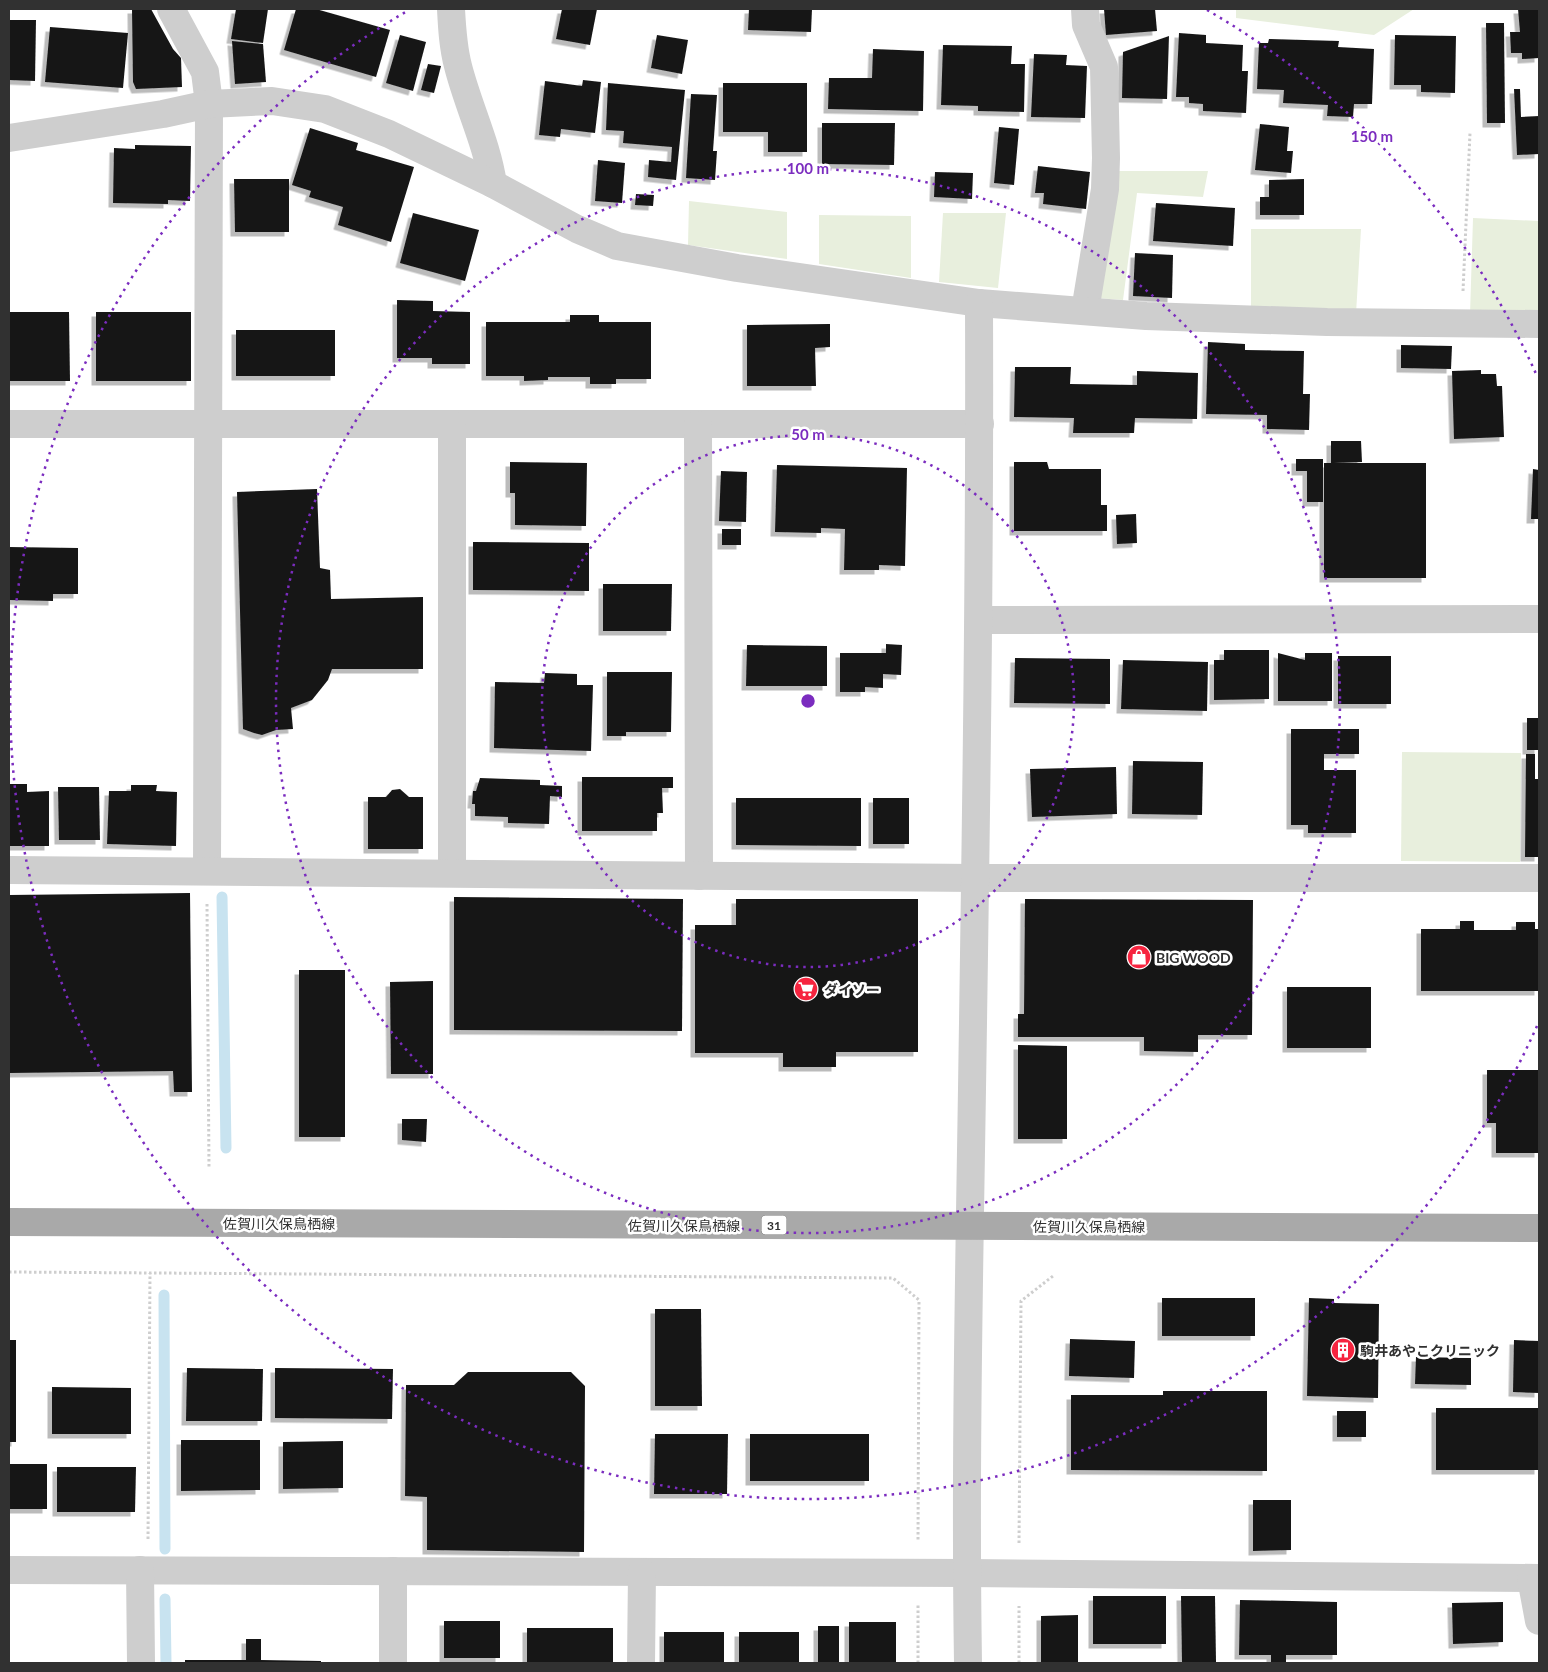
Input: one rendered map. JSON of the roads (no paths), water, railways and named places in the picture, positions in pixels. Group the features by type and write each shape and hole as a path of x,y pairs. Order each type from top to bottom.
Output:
{"main road":[{"name":"佐賀川久保鳥栖線","path":"9,1222 1539,1228"}],"street":[{"path":"171,9 205,72 209,104 207,871"},
{"path":"451,9 452,36 458,66 489,160 493,184"},
{"path":"1084,9 1086,25 1104,67 1106,158 1105,188 1084,311"},
{"path":"9,138 163,114 209,104 272,101 326,109 389,134 493,184 577,229 617,246 737,268 979,303 1146,316 1318,322 1539,324"},
{"path":"968,1663 970,1226 980,620 979,303"},
{"path":"9,424 207,426 980,424"},
{"path":"452,425 452,873"},
{"path":"698,425 699,876"},
{"path":"980,620 1539,619"},
{"path":"9,870 976,878 1539,878"},
{"path":"9,1570 1019,1573 1535,1578 1539,1621"},
{"path":"140,1570 141,1663"},
{"path":"393,1571 393,1663"},
{"path":"641,1663 642,1572"}],"waterway":[{"path":"222,897 226,1148"},
{"path":"164,1295 165,1549"},
{"path":"165,1599 166,1663"}],"place":[{"name":"BIG WOOD","path":"1139,957"},
{"name":"ダイソー","path":"806,989"},
{"name":"駒井あやこクリニック","path":"1343,1350"}]}
